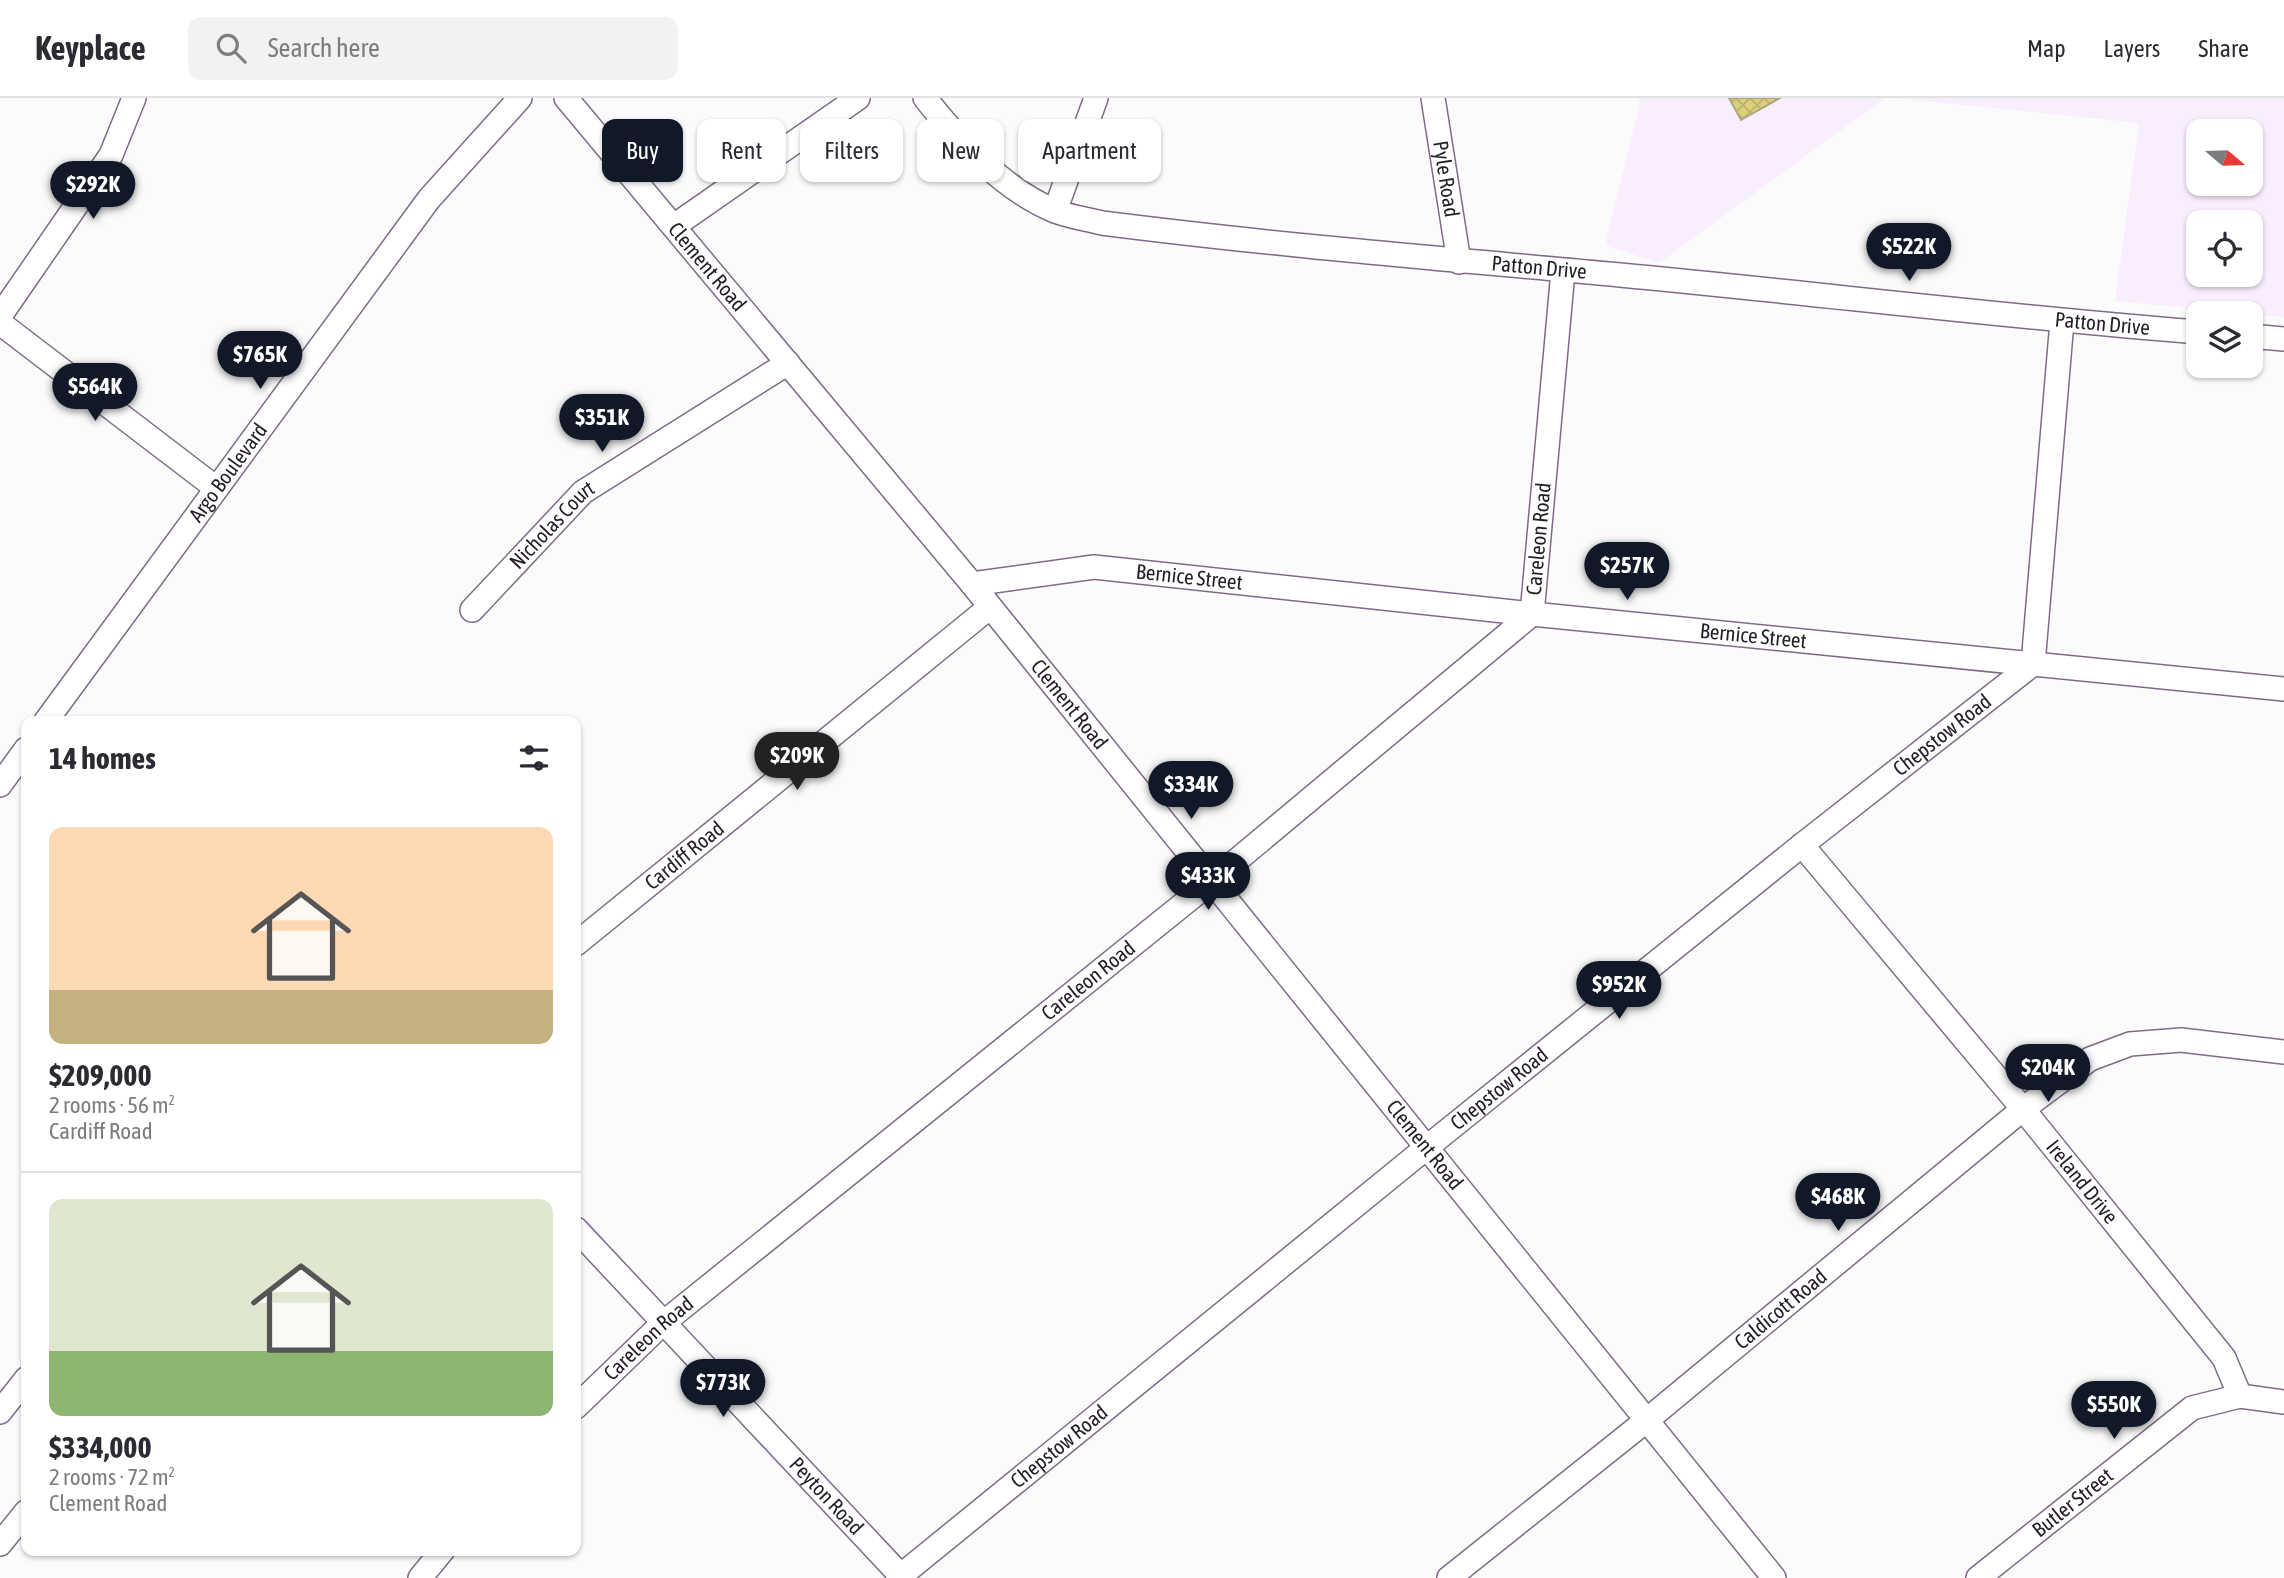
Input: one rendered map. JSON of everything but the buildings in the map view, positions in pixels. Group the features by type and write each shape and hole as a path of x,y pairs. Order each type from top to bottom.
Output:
{"street":[{"path":"0,316 111,156 134,98"},
{"name":"Argo Boulevard","path":"50,716 429,199 520,98"},
{"name":"Clement Road","path":"566,98 972,584 1774,1578"},
{"path":"674,226 858,98"},
{"name":"Patton Drive","path":"925,98 950,130 1005,181 1055,211 1102,223 1459,262 2186,331"},
{"path":"1055,211 1096,98"},
{"name":"Pyle Road","path":"1433,98 1459,262"},
{"name":"Careleon Road","path":"581,1402 662,1324 1212,881 1532,614 1563,271"},
{"path":"2033,664 2062,321"},
{"path":"0,323 216,488"},
{"path":"2263,337 2284,339"},
{"name":"Nicholas Court","path":"472,610 583,492 788,363"},
{"name":"Bernice Street","path":"972,584 1094,567 2284,689"},
{"name":"Cardiff Road","path":"581,940 990,607"},
{"name":"Chepstow Road","path":"901,1577 1426,1148 1802,845 2033,664"},
{"path":"0,785 21,756"},
{"name":"Ireland Drive","path":"1802,845 2023,1109 2224,1358 2240,1396"},
{"name":"Caldicott Road","path":"1449,1578 1647,1420 2023,1109 2090,1059 2130,1044 2181,1040 2284,1052"},
{"name":"Peyton Road","path":"581,1235 901,1577"},
{"path":"0,1412 21,1385"},
{"name":"Butler Street","path":"1978,1578 2192,1408 2240,1396 2284,1402"},
{"path":"0,1544 21,1518"},
{"path":"420,1578 438,1556"}],"shaded area":[{"path":"1638,98 1885,98 1659,263 1605,245 1640,104"},
{"path":"1897,98 2284,98 2284,317 2263,315 2263,301 2186,301 2186,308 2115,301 2139,123"}]}
